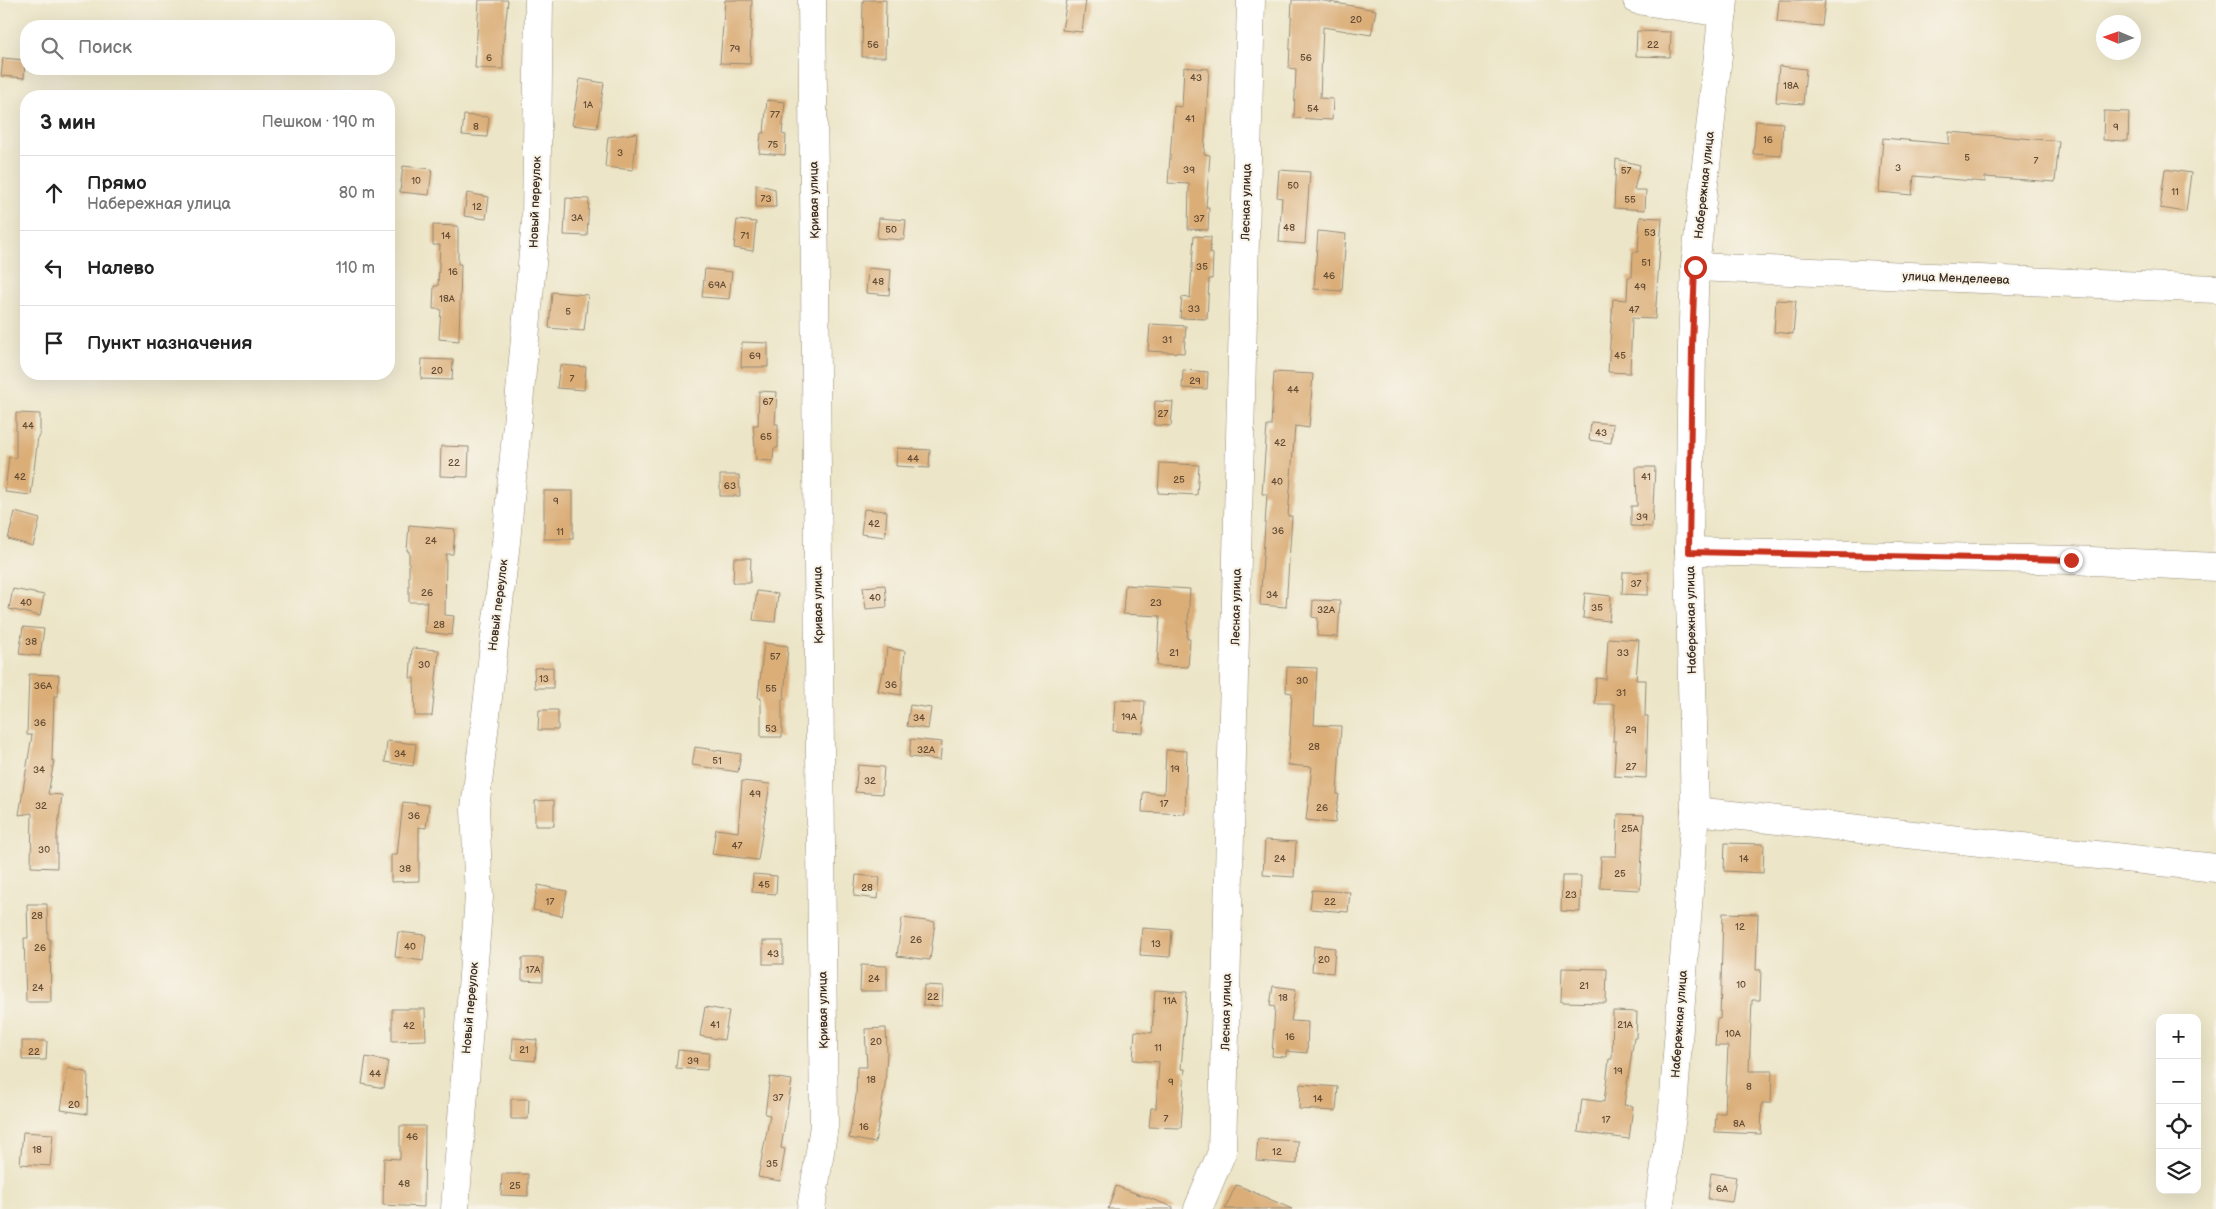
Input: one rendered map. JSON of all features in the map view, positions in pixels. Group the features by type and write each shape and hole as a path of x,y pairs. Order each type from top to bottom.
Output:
{"street":[{"name":"Новый переулок","path":"455,1209 479,897 475,809 506,542 536,221 539,0"},
{"name":"Кривая улица","path":"811,1209 824,1126 812,0"},
{"name":"Лесная улица","path":"1198,1209 1222,1152 1251,0"},
{"path":"1637,0 1723,6"},
{"name":"Набережная улица","path":"1659,1209 1673,1109 1695,811 1689,552 1692,346 1695,267 1723,6"},
{"name":"улица Менделеева","path":"1695,267 2216,289"},
{"path":"1689,552 2071,560 2216,567"},
{"path":"1695,811 2216,868"}],"building":[{"path":"479,0 508,0 503,47 503,69 475,68"},
{"path":"725,0 752,0 750,64 720,63"},
{"path":"863,0 886,0 885,57 862,57"},
{"path":"1067,0 1086,0 1082,32 1062,30"},
{"path":"1292,0 1318,0 1376,10 1371,35 1323,27 1320,98 1333,99 1332,120 1294,118 1296,69 1289,68"},
{"path":"1779,0 1825,0 1822,26 1777,22"},
{"path":"1637,31 1671,32 1670,57 1636,56"},
{"path":"3,58 20,60 20,75 24,75 24,78 1,76"},
{"path":"1779,66 1806,69 1803,104 1776,102"},
{"path":"1184,67 1209,69 1204,154 1210,155 1206,207 1209,207 1208,230 1188,229 1189,184 1168,183 1174,106 1182,107"},
{"path":"580,79 604,83 597,128 572,125"},
{"path":"767,100 785,102 782,134 786,135 785,155 759,153 761,133 764,133"},
{"path":"2104,111 2129,112 2128,141 2103,140"},
{"path":"464,115 489,117 487,137 462,135"},
{"path":"1756,121 1783,123 1781,156 1753,154"},
{"path":"1949,132 2059,141 2055,182 1985,177 1985,182 1914,176 1912,195 1879,192 1883,138 1949,144"},
{"path":"637,133 633,170 605,167 608,137"},
{"path":"1616,159 1640,165 1634,190 1646,190 1645,210 1614,208"},
{"path":"403,166 432,169 429,195 400,192"},
{"path":"2165,169 2191,173 2186,212 2160,208"},
{"path":"1279,170 1310,172 1305,244 1279,242 1282,198 1277,197"},
{"path":"756,184 775,189 776,207 756,207"},
{"path":"467,193 489,197 486,219 464,216"},
{"path":"566,198 589,199 587,236 564,235"},
{"path":"1640,217 1662,218 1655,319 1632,318 1630,373 1608,372 1613,299 1627,300 1628,277 1632,277 1633,252 1638,252"},
{"path":"879,218 906,220 904,240 877,238"},
{"path":"737,220 756,222 753,251 734,248"},
{"path":"433,225 458,226 458,264 461,264 459,341 439,339 441,309 433,309 434,286 438,286 440,245 433,245"},
{"path":"1318,231 1346,234 1342,291 1314,289"},
{"path":"1194,236 1211,237 1210,253 1213,254 1212,279 1209,279 1207,319 1180,318 1182,297 1190,298"},
{"path":"868,268 891,270 889,295 866,293"},
{"path":"705,269 732,272 729,299 702,297"},
{"path":"552,292 588,295 584,331 549,328"},
{"path":"1776,300 1796,301 1793,334 1774,332"},
{"path":"1150,324 1186,326 1184,353 1148,351"},
{"path":"742,342 768,343 768,367 741,367"},
{"path":"422,359 453,360 452,380 421,379"},
{"path":"560,365 586,367 584,390 557,388"},
{"path":"1183,370 1208,372 1207,389 1182,388"},
{"path":"1274,372 1313,374 1309,428 1295,426 1288,516 1292,516 1286,607 1260,605 1267,494 1262,494 1267,426 1271,426"},
{"path":"759,391 777,392 775,424 778,424 778,448 774,448 773,461 756,460 753,425 758,425"},
{"path":"1155,401 1173,402 1171,426 1154,425"},
{"path":"16,413 40,414 40,436 38,436 31,495 5,492 9,457 16,458"},
{"path":"1591,422 1613,424 1611,443 1589,440"},
{"path":"441,446 469,447 468,477 440,476"},
{"path":"897,448 930,450 929,468 896,466"},
{"path":"1160,463 1199,465 1197,495 1158,493"},
{"path":"1636,467 1655,467 1652,527 1631,526 1631,506 1637,506"},
{"path":"720,475 739,475 740,496 720,496"},
{"path":"544,491 573,491 573,539 544,539"},
{"path":"864,509 887,511 885,537 861,534"},
{"path":"15,512 40,519 33,546 8,539"},
{"path":"409,525 455,529 453,554 446,554 445,615 454,616 452,635 425,632 427,602 409,602 409,551 407,551"},
{"path":"734,558 751,558 750,583 733,583"},
{"path":"1623,572 1649,572 1648,595 1622,594"},
{"path":"885,585 887,607 866,609 863,587"},
{"path":"1125,585 1190,589 1187,639 1190,639 1188,667 1157,666 1160,616 1123,614"},
{"path":"13,589 44,595 40,616 9,609"},
{"path":"757,591 778,594 775,622 753,620"},
{"path":"1585,593 1611,596 1609,621 1583,618"},
{"path":"1313,600 1340,601 1338,637 1317,636 1318,618 1312,617"},
{"path":"23,627 44,629 40,656 19,654"},
{"path":"1608,638 1639,640 1636,680 1646,680 1645,716 1648,716 1646,778 1614,776 1616,741 1613,741 1615,704 1595,704 1596,678 1606,679"},
{"path":"764,643 788,646 784,699 782,699 782,737 761,737 761,698 758,698"},
{"path":"412,648 439,650 432,716 415,716 414,678 410,678"},
{"path":"887,648 905,651 901,695 878,691 882,672 884,673"},
{"path":"553,667 553,688 535,688 534,668"},
{"path":"1287,667 1317,668 1314,725 1341,726 1337,794 1339,794 1335,823 1306,820 1312,767 1288,765 1292,693 1286,692"},
{"path":"29,674 59,675 58,696 54,696 52,760 54,761 48,794 62,795 57,834 57,868 31,867 32,813 19,815 32,735 27,735"},
{"path":"1115,700 1145,701 1143,733 1113,731"},
{"path":"910,705 931,708 928,729 907,726"},
{"path":"539,710 558,710 558,730 538,730"},
{"path":"911,739 942,742 940,760 909,757"},
{"path":"387,741 416,744 413,766 385,762"},
{"path":"695,747 741,754 738,772 692,765"},
{"path":"1166,750 1187,751 1185,814 1142,812 1143,792 1164,794"},
{"path":"858,765 884,767 882,794 855,792"},
{"path":"742,781 770,784 758,860 712,854 716,829 738,832"},
{"path":"554,800 554,826 535,826 535,801"},
{"path":"403,802 429,805 426,828 419,827 419,881 391,882 391,855 397,855"},
{"path":"1618,814 1644,815 1640,890 1600,888 1601,856 1616,856"},
{"path":"1265,840 1296,842 1294,877 1263,875"},
{"path":"1725,843 1764,844 1763,873 1724,871"},
{"path":"753,874 777,876 776,894 752,892"},
{"path":"856,875 880,877 878,899 854,896"},
{"path":"1562,876 1581,876 1580,912 1561,911"},
{"path":"538,885 567,891 562,916 533,910"},
{"path":"1312,890 1350,892 1348,912 1310,909"},
{"path":"27,904 47,904 48,939 50,939 51,1002 26,1002 24,938 28,938"},
{"path":"1723,913 1758,914 1756,970 1761,970 1760,1000 1752,1000 1749,1071 1772,1071 1771,1103 1762,1103 1761,1134 1715,1132 1716,1113 1725,1113 1728,1046 1715,1046 1717,1019 1720,1019"},
{"path":"902,918 935,922 930,960 897,956"},
{"path":"1142,928 1172,930 1170,957 1140,955"},
{"path":"398,932 426,935 423,961 395,957"},
{"path":"763,941 783,941 783,964 763,964"},
{"path":"1314,946 1335,948 1333,973 1312,971"},
{"path":"522,958 543,958 543,981 522,980"},
{"path":"861,965 887,966 887,991 860,991"},
{"path":"1562,968 1607,969 1606,1003 1561,1002"},
{"path":"924,985 943,986 942,1006 923,1005"},
{"path":"1273,986 1296,989 1291,1021 1308,1022 1307,1053 1286,1051 1286,1057 1272,1056 1275,1007 1270,1006"},
{"path":"1155,990 1187,992 1181,1069 1185,1069 1181,1128 1149,1127 1151,1108 1156,1108 1159,1062 1133,1060 1135,1031 1152,1033"},
{"path":"705,1007 729,1011 724,1040 700,1036"},
{"path":"392,1009 425,1009 426,1040 392,1041"},
{"path":"1613,1011 1637,1012 1636,1038 1634,1038 1624,1105 1633,1106 1629,1139 1578,1132 1582,1099 1604,1102 1609,1059 1612,1059"},
{"path":"886,1028 885,1086 875,1143 849,1138 856,1096 857,1067 867,1067 865,1029"},
{"path":"513,1038 537,1040 535,1061 512,1059"},
{"path":"22,1041 47,1041 46,1060 22,1060"},
{"path":"678,1050 709,1053 707,1070 676,1068"},
{"path":"366,1057 388,1061 384,1088 362,1084"},
{"path":"68,1068 88,1073 87,1114 61,1110"},
{"path":"770,1077 792,1080 781,1148 785,1149 780,1181 758,1177 770,1115 765,1114"},
{"path":"1300,1084 1338,1087 1336,1111 1299,1109"},
{"path":"511,1099 529,1099 528,1119 511,1119"},
{"path":"400,1126 425,1126 424,1207 383,1205 384,1158 400,1159"},
{"path":"23,1132 53,1134 50,1166 20,1164"},
{"path":"1258,1139 1298,1141 1297,1164 1256,1161"},
{"path":"1711,1173 1736,1177 1732,1202 1708,1199"},
{"path":"502,1174 528,1174 528,1196 501,1195"},
{"path":"1236,1185 1244,1188 1292,1209 1225,1209"},
{"path":"1116,1186 1173,1207 1173,1209 1108,1209"}],"route":[{"path":"1695,267 1689,552 2071,560"}]}
